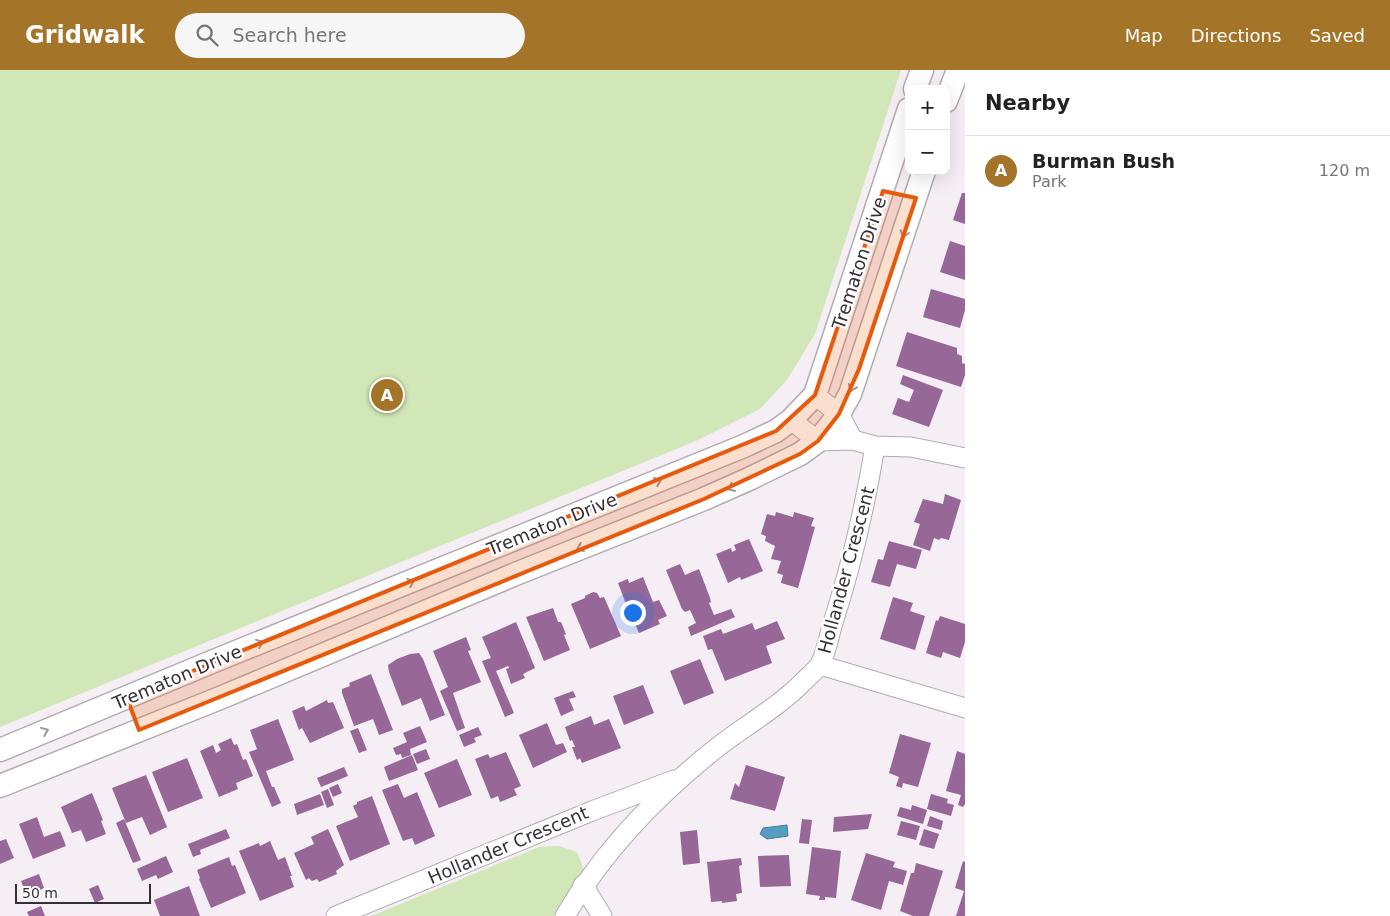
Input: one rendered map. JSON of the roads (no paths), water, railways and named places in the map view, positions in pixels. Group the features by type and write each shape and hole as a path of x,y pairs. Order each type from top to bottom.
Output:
{"street":[{"path":"916,85 922,70"},
{"path":"950,91 958,70"},
{"name":"Trematon Drive","path":"0,750 744,446 776,431 791,420 815,396 905,122"},
{"name":"Trematon Drive","path":"0,786 704,499 749,480 800,454 818,441 839,414 850,394 923,175"},
{"path":"883,191 916,198"},
{"path":"815,396 839,414 853,440"},
{"path":"791,420 818,441 853,440 875,446 912,447 965,458"},
{"name":"Hollander Crescent","path":"565,916 583,885 628,830 681,777 792,693 820,665 857,540 868,493 875,446"},
{"path":"627,494 640,524"},
{"path":"437,571 449,602"},
{"path":"301,626 312,659"},
{"path":"820,665 965,708"},
{"path":"127,698 139,730"},
{"name":"Hollander Crescent","path":"336,916 592,811 681,777"},
{"path":"583,885 602,916"}],"water":[{"path":"787,825 788,836 767,839 760,834 763,828"}],"place":[{"name":"Burman Bush","path":"387,395"}]}
